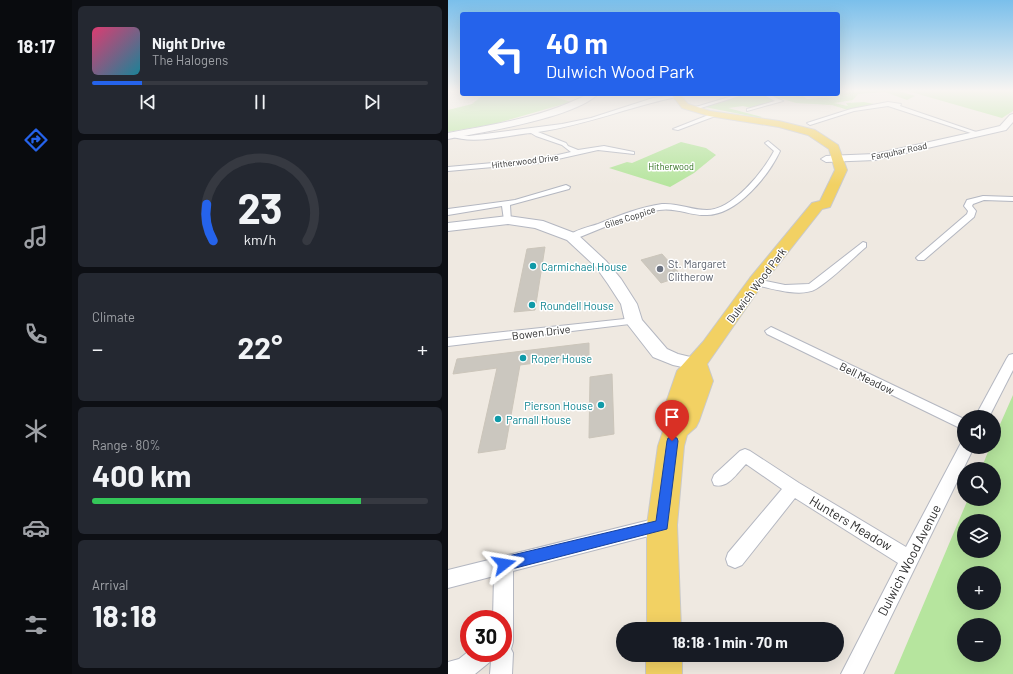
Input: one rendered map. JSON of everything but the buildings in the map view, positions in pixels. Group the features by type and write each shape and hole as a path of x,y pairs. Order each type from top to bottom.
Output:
{"main road":[{"path":"760,121 791,125 819,136 834,148 841,159"},
{"path":"781,125 783,128 803,136 814,143 826,159"},
{"name":"Dulwich Wood Park","path":"816,206 814,202 825,182 827,170 826,159"},
{"name":"Dulwich Wood Park","path":"696,364 756,282 816,206 825,204 840,175 841,159"},
{"path":"664,622 662,525 671,446 676,430 686,423 702,381 701,374 696,364"},
{"path":"664,662 664,674"}],"street":[{"path":"451,135 510,121"},
{"path":"451,135 469,138 533,131 582,121"},
{"path":"677,127 684,127 698,121"},
{"path":"810,123 815,121"},
{"path":"942,121 978,134"},
{"name":"Farquhar Road","path":"826,159 880,156 1003,128 1008,121"},
{"name":"Hitherwood Drive","path":"533,131 538,135 564,144 576,143 608,147 632,153"},
{"name":"Giles Coppice","path":"572,237 645,211 661,207 679,207 710,213 727,208 758,180 775,158 777,151 768,143"},
{"name":"Hitherwood Drive","path":"564,144 566,148 577,152"},
{"name":"Hitherwood Drive","path":"448,169 540,161 577,152 594,146"},
{"name":"Hitherwood Drive","path":"448,173 473,168"},
{"path":"448,212 506,204 527,199 566,186"},
{"path":"921,258 971,216 972,211 968,206 970,202 983,198 1013,198"},
{"path":"506,204 508,220"},
{"path":"448,227 508,220 538,224 572,237 601,264 615,282 629,304 634,321 660,353 673,359 696,364"},
{"path":"756,282 796,289 812,287 863,245"},
{"name":"Bowen Drive","path":"448,342 634,321"},
{"name":"Bell Meadow","path":"771,331 957,422"},
{"path":"986,410 1013,358"},
{"name":"Dulwich Wood Avenue","path":"852,674 962,454"},
{"name":"Hunters Meadow","path":"720,480 745,455 793,488 910,558"},
{"path":"735,559 793,488"},
{"path":"448,579 662,525"},
{"path":"503,610 504,564"},
{"path":"448,673 465,668 473,662"},
{"path":"501,674 502,662"}],"green space":[{"path":"448,121 503,121 494,124 448,132"},
{"name":"Hitherwood","path":"681,142 706,148 716,155 694,173 670,187 609,168 627,162 632,163"},
{"path":"1013,395 1013,674 894,674 957,525 957,558 1001,558 1001,514 962,514 965,506 1001,506 1001,462 984,462 987,454 1001,454 1001,422"}],"place":[{"name":"Carmichael House","path":"533,266"},
{"name":"St. Margaret Clitherow","path":"660,269"},
{"name":"Roundell House","path":"532,305"},
{"name":"Roper House","path":"523,358"},
{"name":"Pierson House","path":"601,405"},
{"name":"Parnall House","path":"498,419"}],"route":[{"path":"504,564 662,525 672,441"}]}
